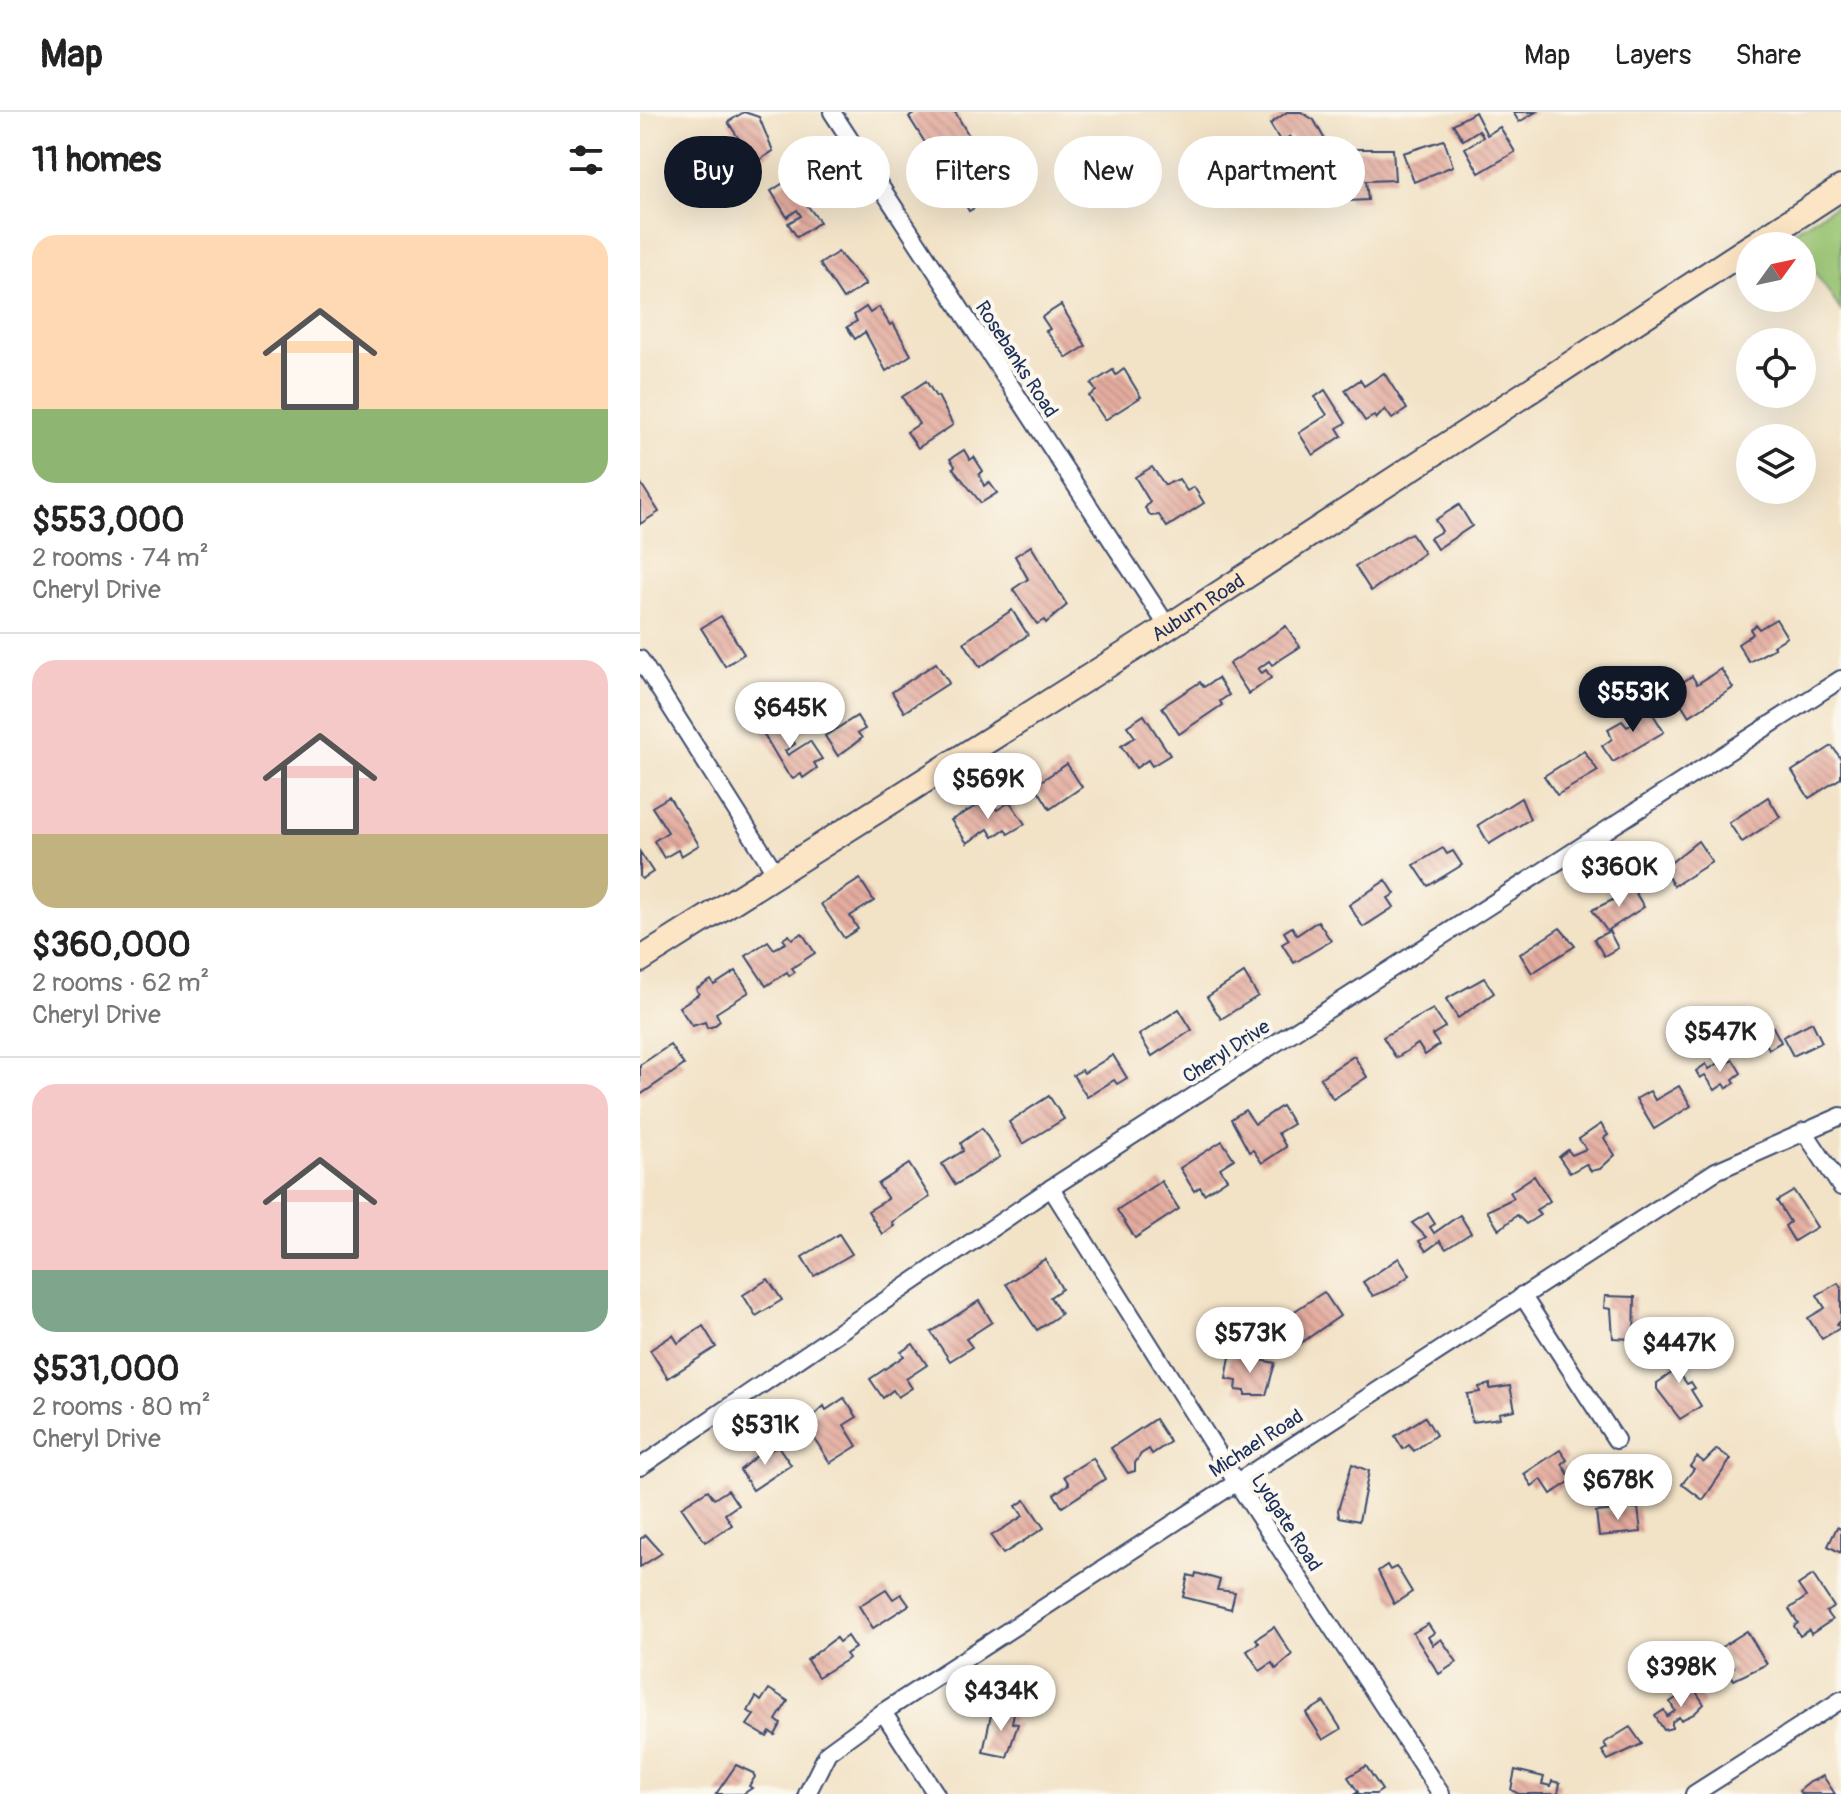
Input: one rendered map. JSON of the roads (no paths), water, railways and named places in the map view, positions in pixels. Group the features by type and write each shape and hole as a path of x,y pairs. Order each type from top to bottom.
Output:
{"street":[{"name":"Rosebanks Road","path":"832,112 1168,627"},
{"name":"Auburn Road","path":"1774,232 1841,188"},
{"name":"Auburn Road","path":"640,960 775,872 1168,627 1736,257"},
{"path":"640,659 775,872"},
{"name":"Cheryl Drive","path":"640,1467 1051,1188 1841,679"},
{"name":"Michael Road","path":"807,1794 828,1752 883,1712 1235,1480 1716,1171 1841,1116"},
{"path":"1804,1131 1841,1187"},
{"name":"Lydgate Road","path":"1051,1188 1235,1480 1441,1794"},
{"path":"1522,1295 1616,1440"},
{"path":"1694,1794 1841,1700"},
{"path":"883,1712 936,1794"}]}
